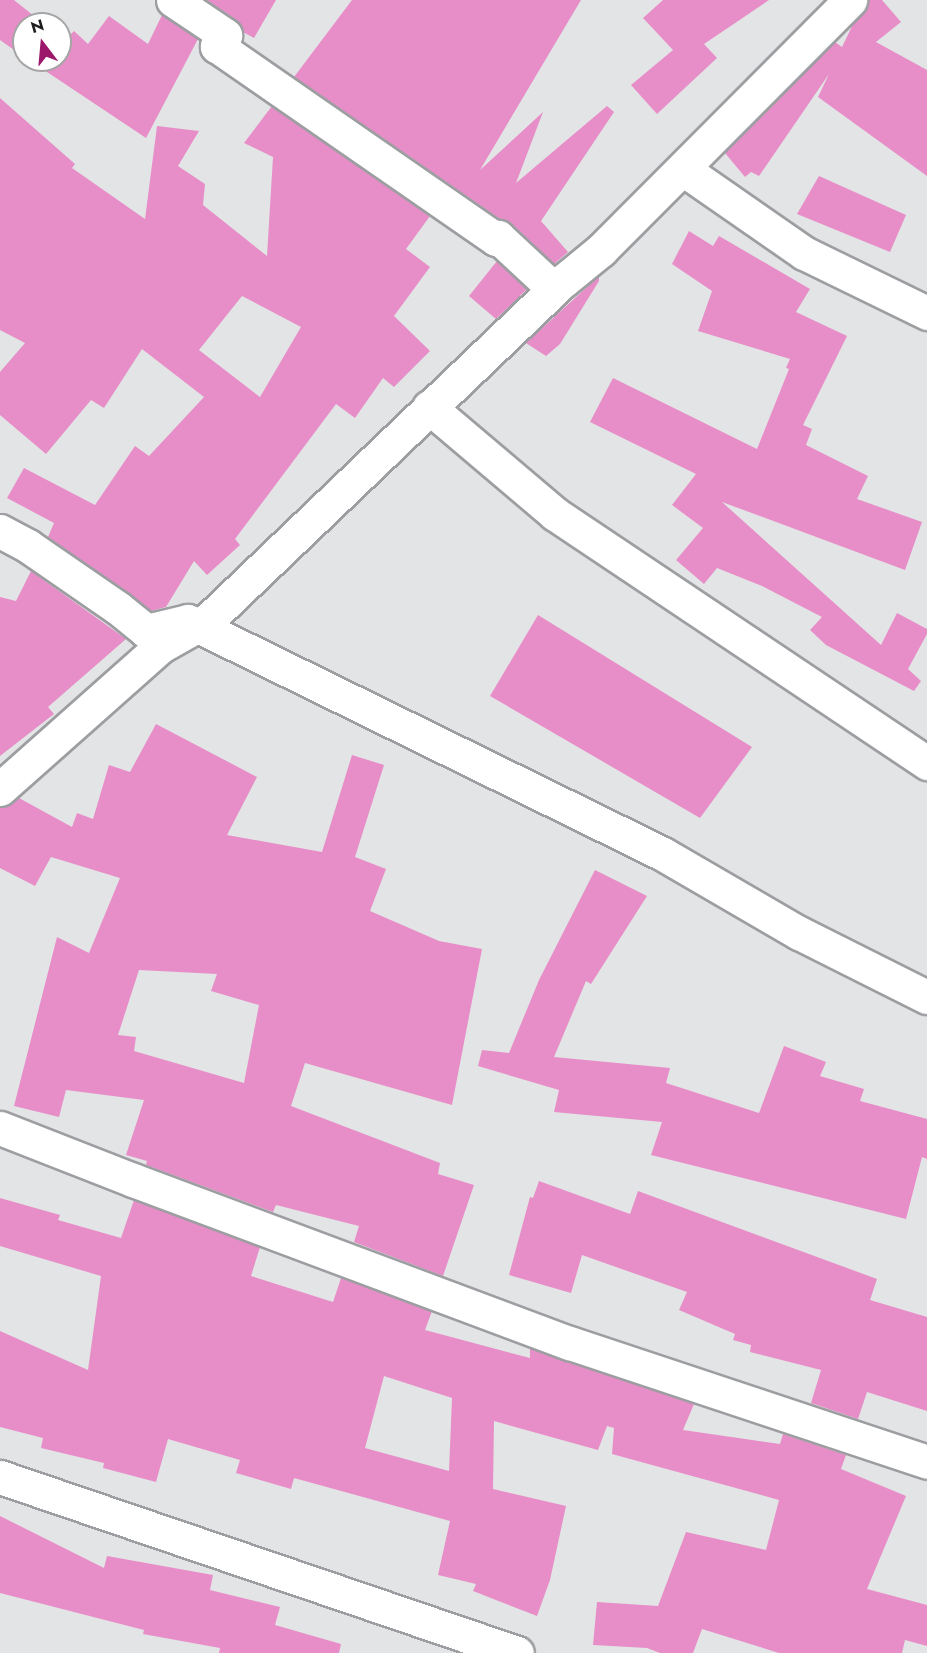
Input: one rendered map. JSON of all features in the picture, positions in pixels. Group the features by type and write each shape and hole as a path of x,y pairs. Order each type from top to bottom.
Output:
{"street":[{"path":"173,0 225,35 216,46 496,239 498,237 554,289"},
{"path":"0,789 161,646 209,619 554,289 601,250 850,0"},
{"path":"683,169 804,253 927,313"},
{"path":"429,407 555,514 927,763"},
{"path":"0,531 28,546 118,608 146,632 188,621 663,854 799,933 927,997"},
{"path":"0,1128 570,1343 927,1462"},
{"path":"0,1477 517,1653"}],"building":[{"path":"0,0 14,0 29,12 12,12 12,48 0,40"},
{"path":"207,0 276,0 254,38 243,32 235,19"},
{"path":"352,0 581,0 480,170 543,112 516,183 607,106 614,112 541,221 568,252 554,264 511,223 500,219 294,77"},
{"path":"663,0 769,0 704,44 717,58 657,114 631,85 673,50 643,18"},
{"path":"868,0 882,0 901,22 876,42 927,70 927,176 818,97 829,74 759,176 751,172 745,177 725,153 835,42 842,47 854,22 868,5"},
{"path":"162,15 198,39 146,138 47,72 72,72 72,33 74,31 88,44 109,16 148,44"},
{"path":"0,98 75,164 72,168 145,219 157,126 199,131 178,166 205,184 203,205 267,256 273,157 244,143 272,106 430,216 406,249 430,267 394,316 430,351 394,387 383,378 355,418 336,404 235,539 240,545 207,575 194,561 166,607 151,611 48,537 54,523 7,498 24,468 95,505 135,446 149,456 204,397 142,349 104,408 91,400 46,454 0,415 0,372 25,343 0,330","holes":["242,296 301,327 260,397 199,350"]},
{"path":"819,176 906,215 890,252 797,214"},
{"path":"689,231 713,246 719,236 810,289 796,312 847,336 803,425 812,429 806,445 868,476 857,499 922,522 905,570 722,502 881,645 897,613 927,629 927,634 908,669 921,681 914,691 826,645 810,630 822,617 762,586 717,568 704,584 676,560 703,528 672,505 696,474 590,422 613,378 757,449 789,369 786,368 790,359 698,331 712,291 672,264"},
{"path":"497,261 527,289 496,319 469,296"},
{"path":"599,276 599,281 560,344 546,356 526,343"},
{"path":"31,571 126,639 48,707 54,714 0,756 0,597 16,601"},
{"path":"538,615 752,747 700,818 490,696"},
{"path":"156,724 257,777 227,835 322,852 352,755 384,765 355,857 386,869 370,911 439,941 482,949 452,1105 305,1063 291,1106 440,1163 438,1174 474,1185 443,1276 354,1242 359,1226 276,1205 273,1212 146,1165 147,1161 126,1155 144,1100 66,1090 59,1117 14,1106 57,937 89,953 120,878 51,857 35,886 0,868 0,807 19,798 72,827 77,813 93,819 109,765 130,772","holes":["139,970 217,974 211,991 259,1005 244,1083 134,1051 136,1037 118,1035"]},
{"path":"595,870 647,896 591,984 586,981 554,1057 670,1068 666,1083 759,1113 784,1046 826,1062 820,1076 864,1089 860,1101 927,1119 927,1159 922,1157 906,1219 651,1155 662,1122 554,1112 559,1090 478,1066 482,1050 509,1053 539,980"},
{"path":"539,1181 630,1214 638,1191 877,1279 870,1300 927,1317 927,1411 867,1392 858,1419 811,1403 821,1370 750,1352 751,1345 733,1340 735,1334 679,1310 687,1292 582,1255 571,1293 509,1275 530,1197 533,1198"},
{"path":"0,1198 60,1215 58,1220 121,1238 134,1200 260,1247 251,1276 333,1302 341,1278 432,1311 425,1330 530,1358 530,1348 694,1404 683,1430 780,1444 783,1434 846,1455 841,1469 906,1496 867,1589 927,1605 927,1646 905,1640 902,1653 779,1653 702,1629 693,1653 660,1653 647,1648 593,1645 597,1602 658,1606 686,1532 766,1550 779,1500 612,1454 614,1428 607,1426 598,1450 494,1421 493,1489 566,1506 550,1580 537,1616 473,1591 476,1584 438,1575 450,1521 294,1478 291,1489 236,1473 240,1460 168,1439 156,1482 103,1468 104,1463 41,1448 43,1438 0,1427 0,1331 88,1370 101,1276 0,1246","holes":["384,1376 452,1398 449,1471 365,1448"]},
{"path":"0,1516 104,1568 107,1556 213,1575 210,1590 280,1607 275,1625 341,1644 339,1653 219,1653 220,1648 143,1634 144,1630 0,1593"}]}
